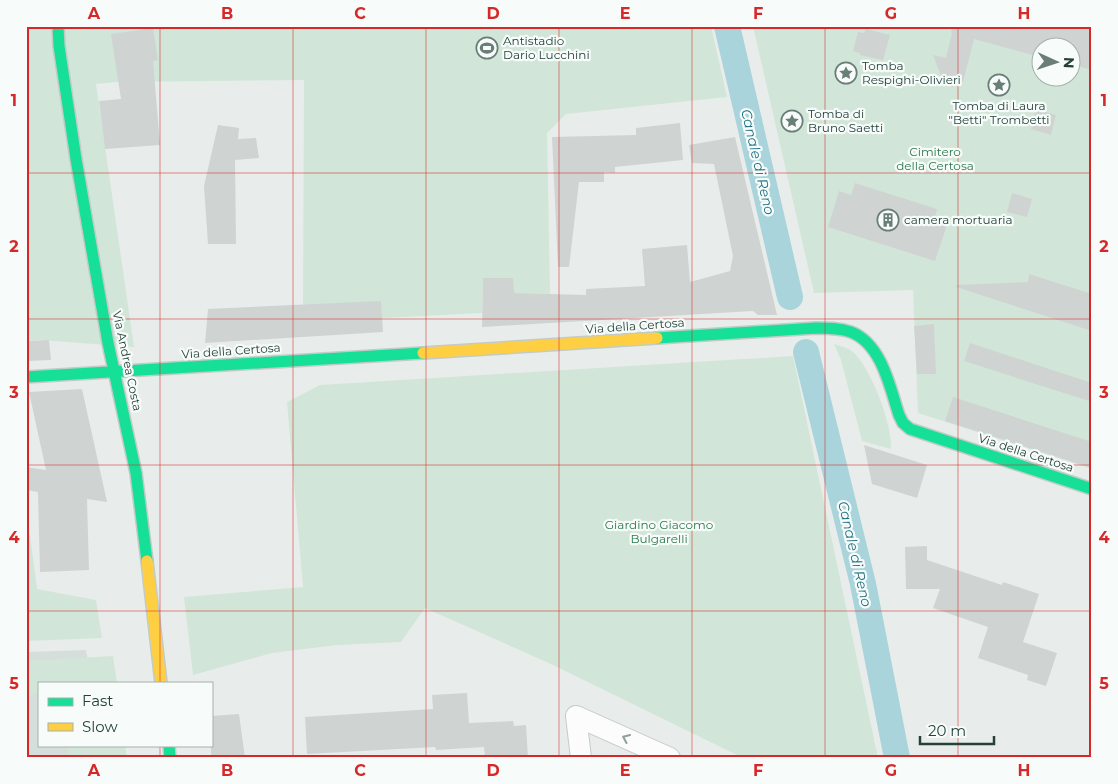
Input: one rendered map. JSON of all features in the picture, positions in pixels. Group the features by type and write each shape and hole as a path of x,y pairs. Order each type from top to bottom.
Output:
{"street":[{"name":"Via Andrea Costa","path":"49,26 59,46"},
{"name":"Via Andrea Costa","path":"58,26 59,46 78,168 114,372 136,473 161,682"},
{"name":"Via della Certosa","path":"26,377 777,331 840,330 850,332 873,349 881,363 899,415 903,423 910,429 1092,489"},
{"path":"581,758 576,716 670,758"}],"shaded area":[{"path":"86,650 92,682 38,682 38,746 104,746 107,758 26,758 26,652"}],"green space":[{"path":"26,26 711,26 727,97 566,114 547,133 550,294 511,293 512,278 483,278 482,313 382,318 303,306 304,80 117,82 96,84 134,347 40,340 26,341"},
{"name":"Cimitero della Certosa","path":"753,26 1092,26 1092,469 918,413 913,290 814,293"},
{"path":"834,344 852,351 866,370 885,412 891,439 891,449 862,441 841,360"},
{"name":"Giardino Giacomo Bulgarelli","path":"793,356 878,758 743,758 553,665 425,608 401,642 337,645 272,653 193,675 184,597 303,587 287,402 320,385"},
{"path":"26,535 30,535 37,589 96,600 102,638 26,641"},
{"path":"113,656 117,682 38,682 38,693 26,696 26,661"},
{"path":"67,746 125,746 127,758 70,758"}],"building":[{"path":"952,26 1092,26 1092,70 1080,67 1080,38 1030,38 1030,54 974,39 963,82 955,87 944,84 933,55 946,58"},
{"path":"153,28 158,60 153,61 160,145 105,149 99,101 121,99 111,34"},
{"path":"866,29 890,35 883,60 860,55 860,53 853,51 858,32 864,33"},
{"path":"1036,109 1056,115 1051,135 1031,129"},
{"path":"680,123 683,160 615,167 615,173 604,172 604,182 579,182 569,267 558,267 552,137 636,135 636,128"},
{"path":"218,125 239,128 238,139 256,138 259,158 235,160 236,244 208,244 204,186"},
{"path":"735,137 777,315 758,315 753,311 482,327 483,278 513,278 514,293 586,295 586,289 645,286 642,249 687,245 690,282 730,271 733,256 714,164 692,163 689,145"},
{"name":"camera mortuaria","path":"855,183 937,209 934,221 947,225 935,261 828,227 839,191 851,195"},
{"path":"1012,193 1032,199 1027,217 1007,212"},
{"path":"1029,274 1092,294 1092,331 956,287 956,285 1028,282"},
{"path":"381,301 383,332 205,343 208,309"},
{"path":"934,324 936,374 917,374 914,326"},
{"path":"49,340 51,360 26,361 26,341"},
{"path":"970,343 1092,383 1092,402 964,361"},
{"path":"82,389 107,502 87,499 89,570 40,572 38,492 26,490 26,467 46,470 29,392"},
{"path":"953,397 1092,442 1092,468 945,421"},
{"path":"864,445 927,465 917,498 872,484"},
{"path":"927,546 927,560 1002,585 1003,582 1039,594 1023,642 1057,653 1046,686 1027,680 1028,675 978,658 988,627 933,608 940,589 906,589 905,547"},
{"path":"467,693 469,723 513,721 514,726 526,725 528,758 485,758 484,747 436,750 435,747 307,754 305,717 433,709 432,695"},
{"path":"239,714 245,758 211,758 212,716"}],"waterway":[{"name":"Canale di Reno","path":"727,26 790,297"},
{"name":"Canale di Reno","path":"806,352 863,584 897,758"}],"traffic: fast":[{"path":"58,26 59,46 76,159 108,343 136,473 147,561"},
{"path":"657,338 816,328 838,329 851,332 862,338 877,356 888,380 899,415 903,423 910,429 1092,489"},
{"path":"26,377 423,353"},
{"path":"169,746 170,758"}],"traffic: slow":[{"path":"423,353 657,338"},
{"path":"147,561 161,682"}],"place":[{"name":"Antistadio Dario Lucchini","path":"487,48"},
{"name":"Tomba Respighi-Olivieri","path":"846,73"},
{"name":"Tomba di Laura \"Betti\" Trombetti","path":"999,85"},
{"name":"Tomba di Bruno Saetti","path":"792,121"},
{"name":"camera mortuaria","path":"888,220"}]}
